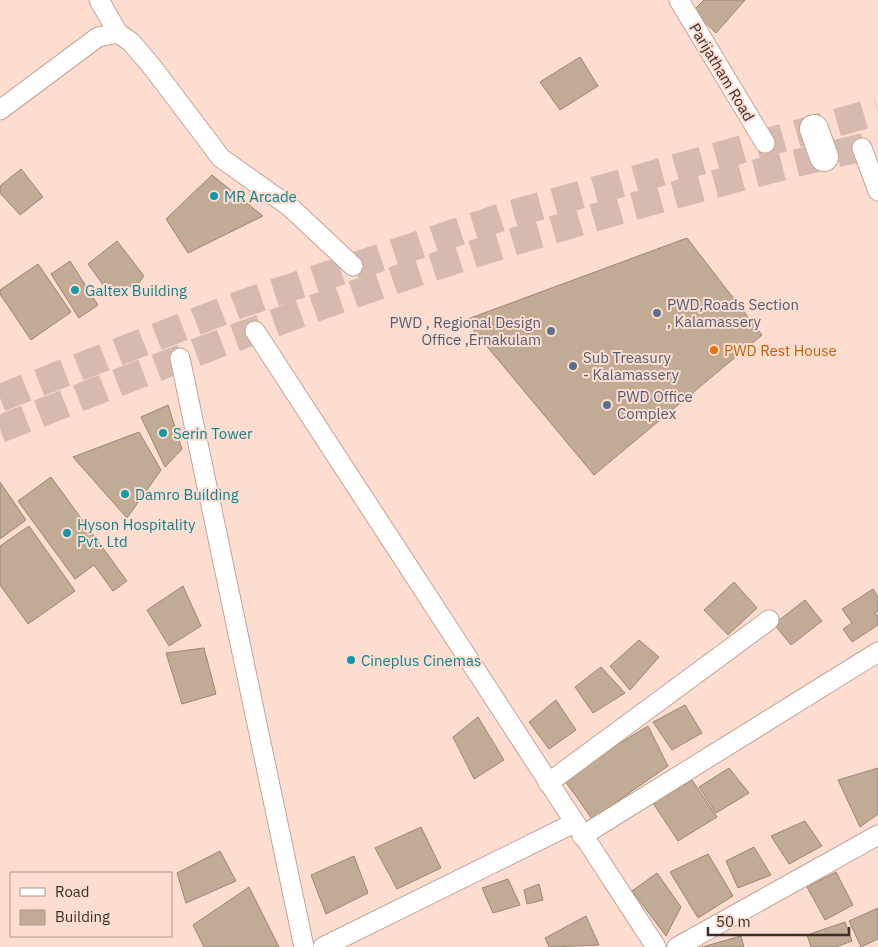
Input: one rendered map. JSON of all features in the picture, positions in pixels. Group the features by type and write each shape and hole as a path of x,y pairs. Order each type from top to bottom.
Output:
{"highway":[{"path":"814,129 824,156"}],"street":[{"path":"99,0 118,33 131,42 153,68 221,158 290,207 353,266"},
{"name":"Parijatham Road","path":"679,0 765,143"},
{"path":"0,110 98,36 118,33"},
{"path":"862,148 878,191"},
{"path":"255,331 548,784 656,947"},
{"path":"180,358 304,947"},
{"path":"548,784 768,620"},
{"path":"323,947 578,830 878,652"},
{"path":"677,947 878,835"}],"building":[{"path":"704,0 745,0 716,33 693,11"},
{"path":"580,57 598,86 560,110 540,82"},
{"path":"21,169 43,197 20,215 0,193 0,186"},
{"name":"MR Arcade","path":"212,175 263,216 188,253 166,219"},
{"name":"PWD Office Complex","path":"687,238 762,335 594,475 465,320"},
{"path":"117,241 144,276 138,284 109,293 88,264"},
{"name":"Galtex Building","path":"70,261 98,305 79,318 51,274"},
{"path":"38,264 71,312 31,340 0,294 0,290"},
{"name":"Serin Tower","path":"168,405 182,449 165,467 141,417"},
{"name":"Damro Building","path":"139,432 161,470 127,518 73,457"},
{"name":"Hyson Hospitality Pvt. Ltd","path":"51,477 127,581 113,591 94,565 75,579 18,501"},
{"path":"0,482 26,520 0,539"},
{"path":"29,526 75,591 28,624 0,585 0,546"},
{"path":"734,582 757,608 728,635 704,610"},
{"path":"183,586 201,626 169,646 147,610"},
{"path":"873,589 878,597 878,611 875,613 878,616 878,625 852,642 843,629 852,623 842,609"},
{"path":"805,600 822,621 791,645 774,624"},
{"path":"639,640 659,657 630,690 610,666"},
{"path":"204,648 216,694 182,704 166,653"},
{"path":"601,667 625,693 593,713 575,687"},
{"path":"556,700 576,730 549,749 529,722"},
{"path":"685,705 702,733 672,750 653,722"},
{"path":"478,717 504,760 474,779 453,737"},
{"path":"648,726 668,766 592,819 563,778"},
{"path":"729,768 749,793 716,813 699,787"},
{"path":"878,768 878,814 860,827 838,780"},
{"path":"692,780 717,817 678,841 653,803"},
{"path":"805,821 822,846 789,864 771,836"},
{"path":"421,827 441,868 397,889 375,848"},
{"path":"754,847 771,875 738,888 726,861"},
{"path":"220,851 236,881 186,903 177,873"},
{"path":"708,854 733,896 698,918 670,872"},
{"path":"354,856 368,893 326,914 311,875"},
{"path":"836,872 853,905 825,920 807,887"},
{"path":"657,873 681,907 666,936 632,891"},
{"path":"508,879 520,905 493,913 482,888"},
{"path":"539,884 543,900 527,904 524,890"},
{"path":"249,887 279,947 204,947 193,925"},
{"path":"878,908 878,939 861,947 849,921"},
{"path":"586,916 599,945 549,947 545,938"},
{"path":"845,922 852,941 836,947 811,947 807,935"},
{"path":"741,936 744,947 702,947"}],"tunnel":[{"path":"0,398 241,304 505,216 878,111"},
{"path":"0,429 245,334 431,268 684,192 878,144"}],"place":[{"name":"MR Arcade","path":"214,196"},
{"name":"Galtex Building","path":"75,290"},
{"name":"PWD,Roads Section , Kalamassery","path":"657,313"},
{"name":"PWD , Regional Design Office ,Ernakulam","path":"551,331"},
{"name":"PWD Rest House","path":"714,350"},
{"name":"Sub Treasury - Kalamassery","path":"573,366"},
{"name":"PWD Office Complex","path":"607,405"},
{"name":"Serin Tower","path":"163,433"},
{"name":"Damro Building","path":"125,494"},
{"name":"Hyson Hospitality Pvt. Ltd","path":"67,533"},
{"name":"Cineplus Cinemas","path":"351,660"}]}
